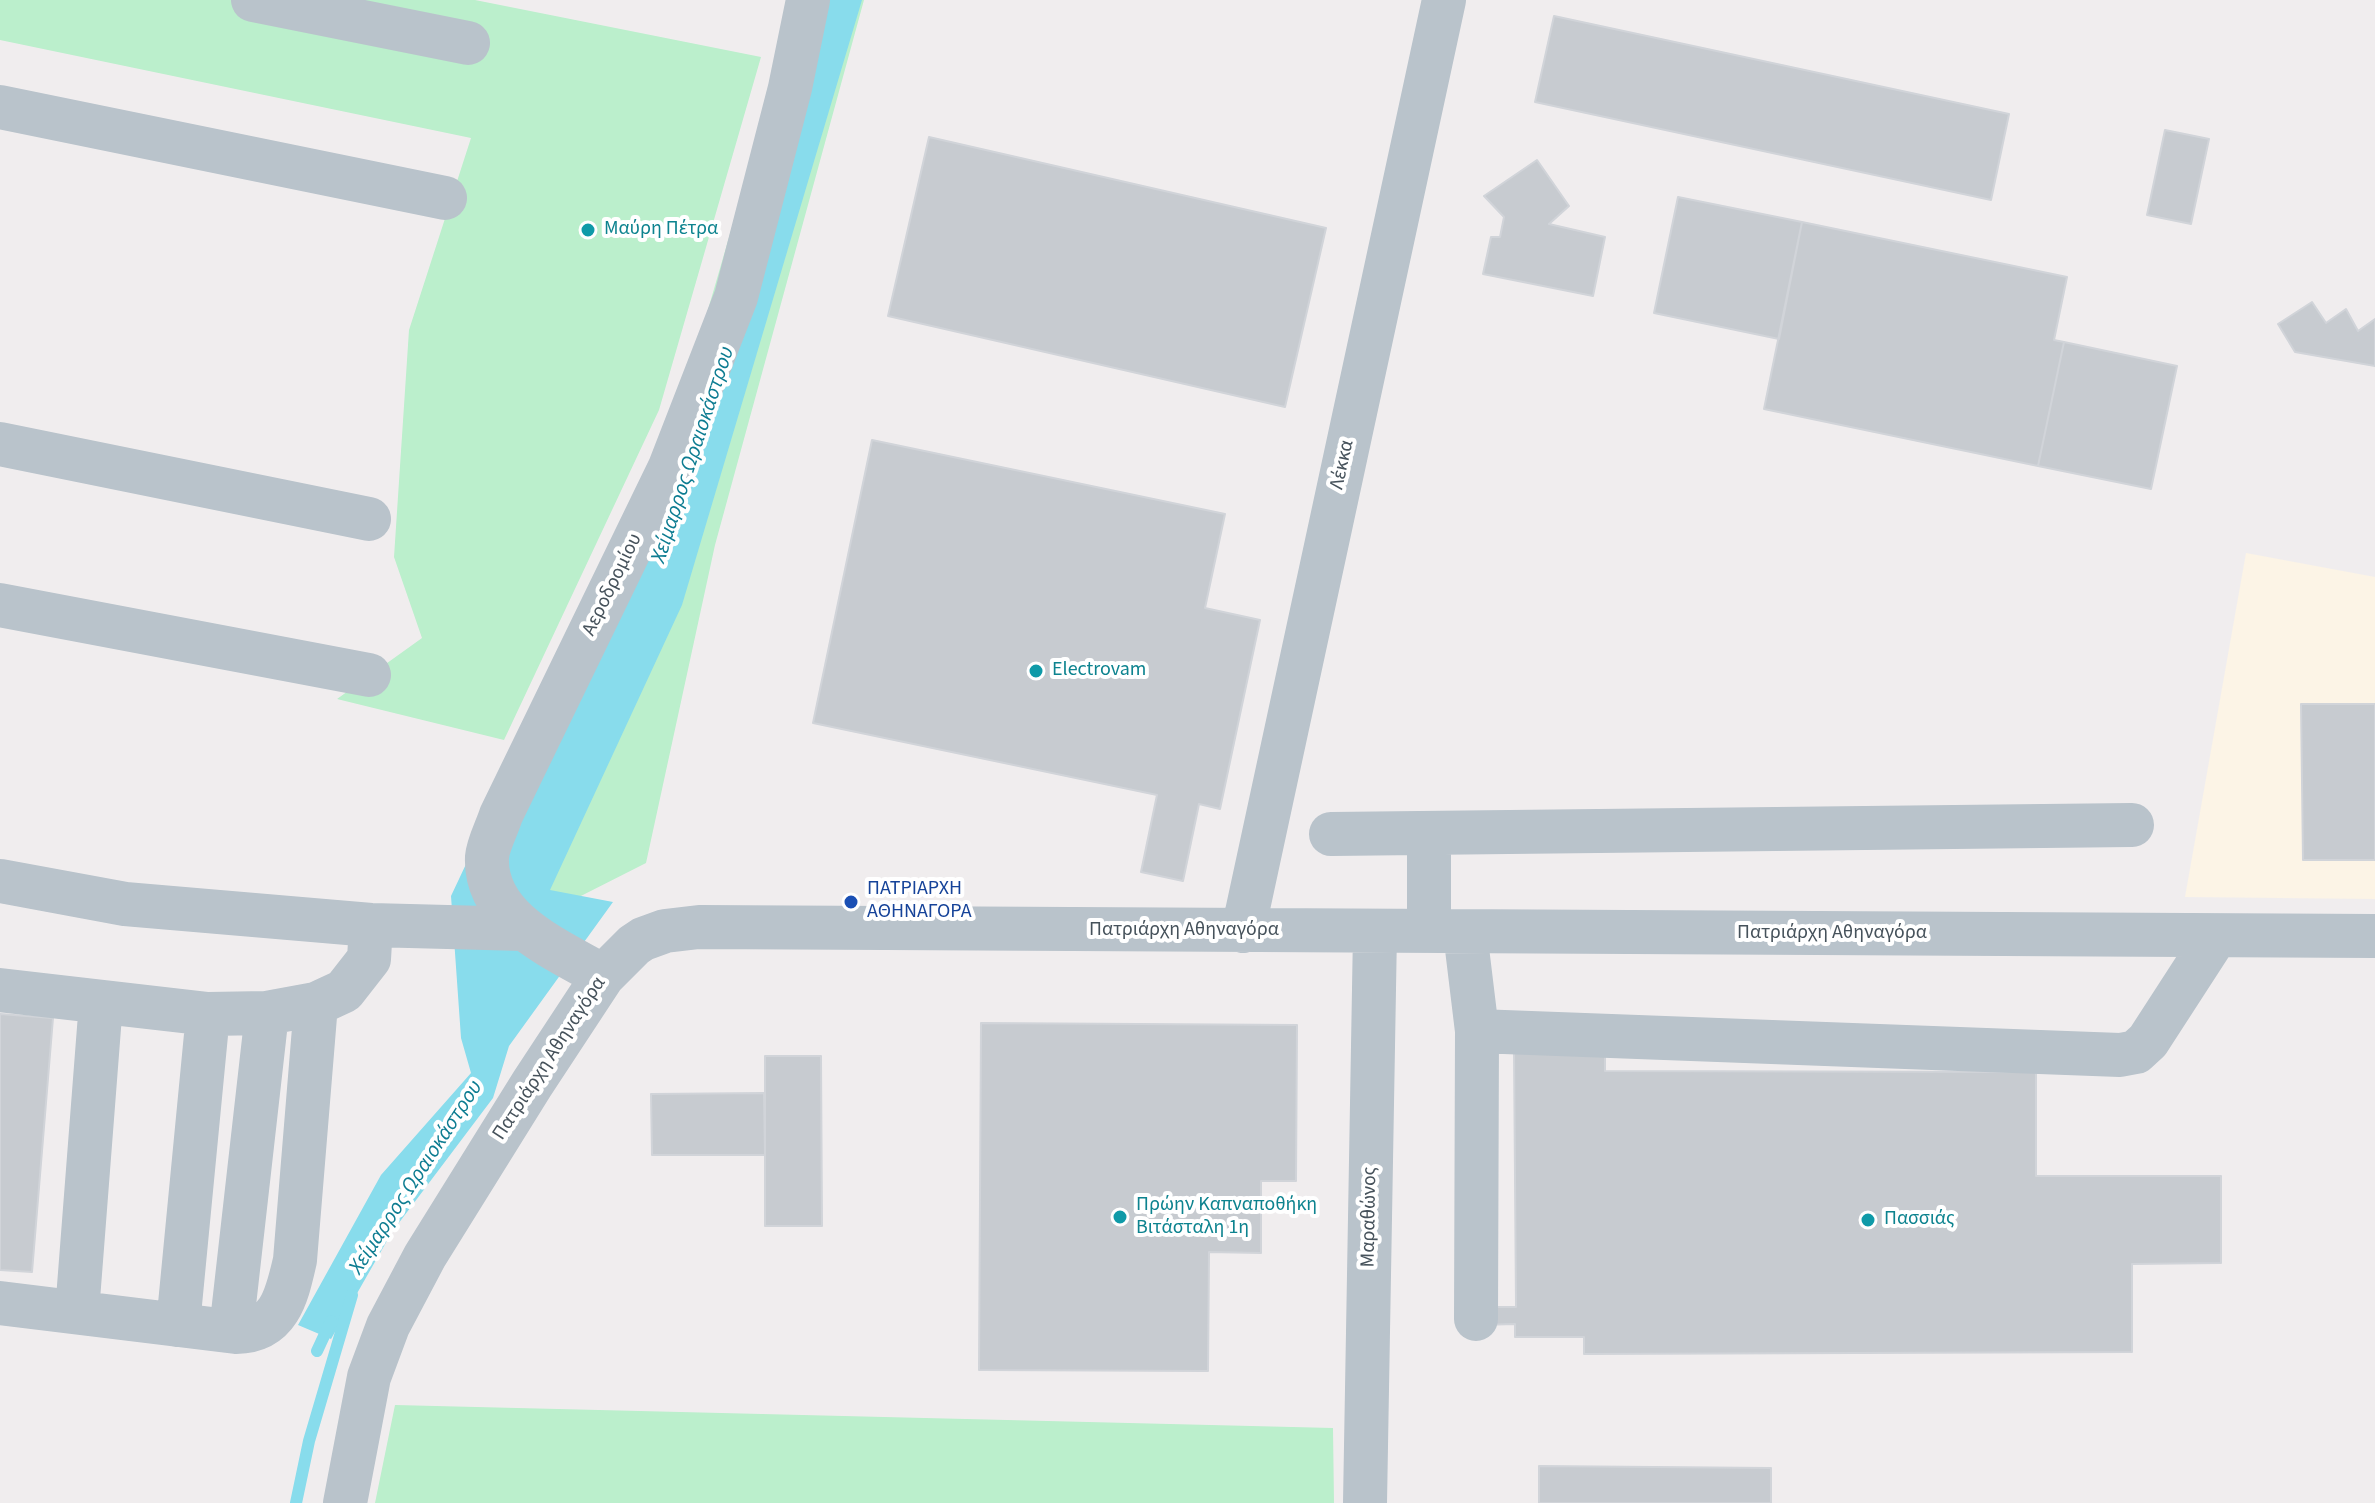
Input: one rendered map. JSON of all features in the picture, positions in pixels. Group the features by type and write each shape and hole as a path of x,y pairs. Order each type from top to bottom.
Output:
{"street":[{"path":"253,0 468,43"},
{"name":"Αεροδρομίου","path":"603,976 524,929 505,909 491,885 487,856 501,815 670,467 736,297 790,88 808,0"},
{"name":"Λέκκα","path":"1243,931 1444,0"},
{"path":"0,107 445,198"},
{"path":"0,444 369,519"},
{"path":"0,605 369,675"},
{"path":"1331,834 2132,825"},
{"path":"1429,833 1447,932 1477,1031 1476,1319"},
{"path":"0,881 125,904 371,925 524,929"},
{"path":"0,990 208,1014 267,1013 316,1004 344,991 369,959 371,925"},
{"name":"Πατριάρχη Αθηναγόρα","path":"345,1503 369,1377 401,1300 431,1245 603,976 634,945 654,935 678,929 2375,936"},
{"name":"Μαραθώνος","path":"1365,1503 1375,932"},
{"path":"1477,1031 2128,1055 2148,1041 2216,936"},
{"path":"77,1312 101,1002"},
{"path":"0,1303 231,1331 249,1332 271,1320 284,1300 294,1264 316,1004"},
{"path":"231,1331 267,1013"},
{"path":"178,1325 208,1014"}],"shaded area":[{"path":"2246,553 2375,577 2375,899 2185,897"}],"green space":[{"path":"0,0 475,0 761,57 659,410 504,740 337,699 422,638 394,557 409,330 471,138 0,40"},
{"path":"798,0 864,0 715,545 646,863 571,901 539,891"},
{"path":"395,1405 1333,1428 1334,1503 375,1503"}],"water":[{"path":"791,0 862,0 682,605 550,890 613,902 509,1046 493,1098 392,1232 331,1339 298,1325 381,1175 471,1073 461,1038 451,896 709,348"}],"building":[{"path":"1554,16 2009,114 1991,200 1535,102"},
{"path":"2165,130 2209,139 2191,224 2147,215"},
{"path":"929,137 1326,228 1285,407 888,316"},
{"path":"1537,160 1569,206 1549,224 1605,237 1593,296 1483,274 1491,237 1500,237 1504,217 1484,196"},
{"path":"1678,197 1802,222 1779,339 1654,313"},
{"path":"1802,222 2067,277 2054,340 2064,342 2038,466 1764,409"},
{"path":"2312,302 2326,323 2346,309 2358,331 2375,319 2375,366 2295,352 2278,324"},
{"path":"2064,342 2177,366 2151,489 2038,466"},
{"name":"Electrovam","path":"872,440 1225,514 1205,608 1260,620 1220,809 1199,804 1183,881 1141,872 1157,795 813,723"},
{"path":"2301,704 2375,704 2375,860 2303,860"},
{"path":"0,1014 53,1018 32,1272 0,1270"},
{"name":"Πρώην Καπναποθήκη Βιτάσταλη 1η","path":"981,1023 1297,1025 1296,1181 1261,1181 1261,1253 1209,1252 1208,1371 979,1370"},
{"name":"Πασσιάς","path":"1605,1048 1605,1071 2036,1072 2036,1176 2221,1176 2221,1263 2132,1264 2132,1352 1584,1354 1584,1337 1515,1337 1515,1324 1479,1325 1479,1307 1516,1307 1514,1049"},
{"path":"765,1056 821,1056 822,1226 765,1226"},
{"path":"764,1093 765,1155 652,1155 651,1094"},
{"path":"1539,1466 1771,1468 1771,1503 1539,1503"}],"waterway":[{"path":"296,1503 309,1441 352,1295"},
{"name":"Χείμαρρος Ωραιοκάστρου","path":"317,1351 331,1321"}],"place":[{"name":"Μαύρη Πέτρα","path":"588,230"},
{"name":"Electrovam","path":"1036,671"},
{"name":"ΠΑΤΡΙΑΡΧΗ ΑΘΗΝΑΓΟΡΑ","path":"851,902"},
{"name":"Πρώην Καπναποθήκη Βιτάσταλη 1η","path":"1120,1217"},
{"name":"Πασσιάς","path":"1868,1220"}]}
